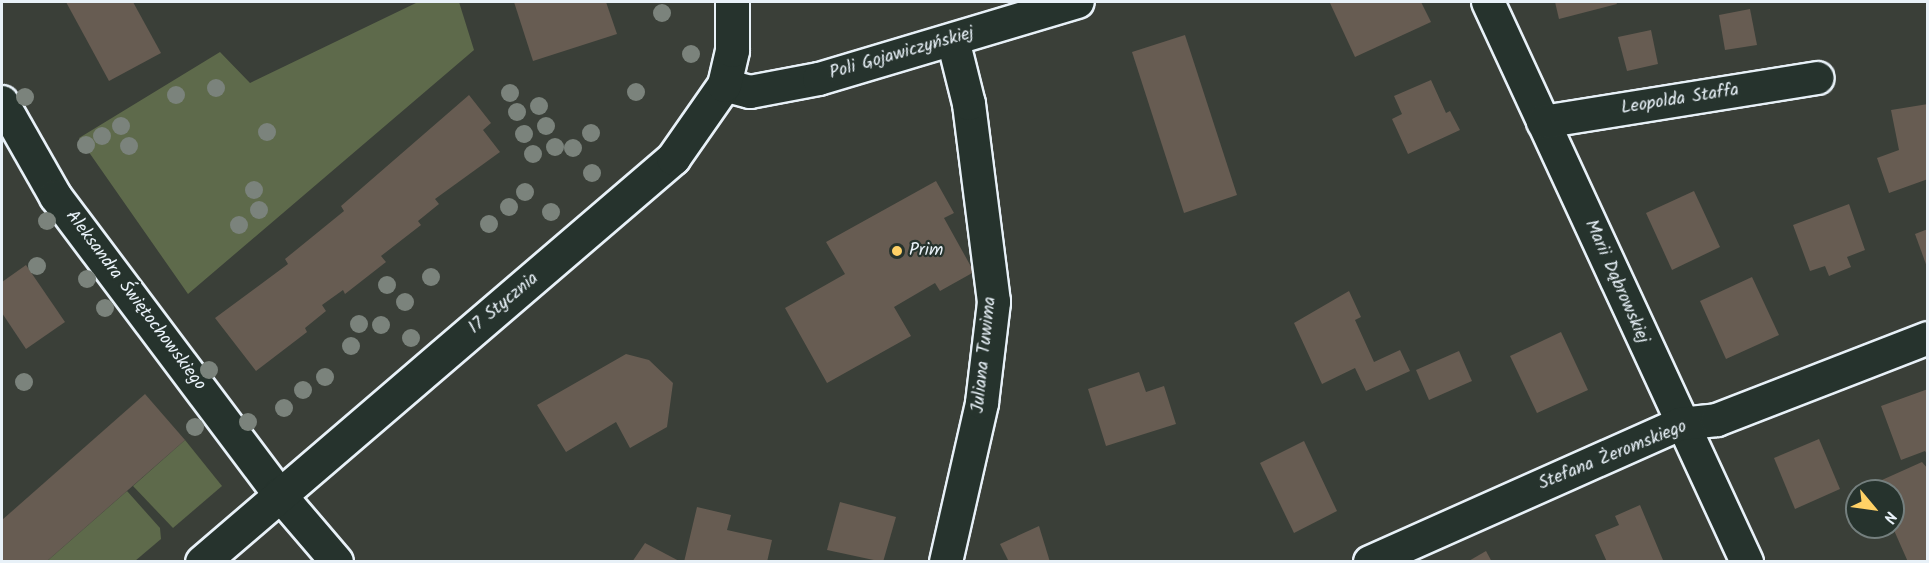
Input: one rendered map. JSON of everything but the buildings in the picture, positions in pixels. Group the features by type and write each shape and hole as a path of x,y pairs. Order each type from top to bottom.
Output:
{"street":[{"name":"17 Stycznia","path":"202,561 673,158 724,85 732,50 732,2"},
{"name":"Poli Gojawiczyńskiej","path":"724,85 750,92 819,79 1078,2"},
{"name":"Marii Dąbrowskiej","path":"1488,2 1680,424 1747,561"},
{"name":"Juliana Tuwima","path":"946,561 982,403 994,302 969,104 953,40"},
{"name":"Leopolda Staffa","path":"1543,122 1817,78"},
{"name":"Aleksandra Świętochowskiego","path":"2,102 56,197 279,494 337,561"},
{"name":"Stefana Żeromskiego","path":"1370,561 1680,424 1717,420 1928,338"}],"green space":[{"path":"418,2 459,2 474,50 188,294 79,138 220,52 250,83"},
{"path":"185,440 222,486 173,528 133,486"},
{"path":"127,491 160,528 161,539 135,561 46,562"}],"place":[{"name":"Prim","path":"897,251"}]}
